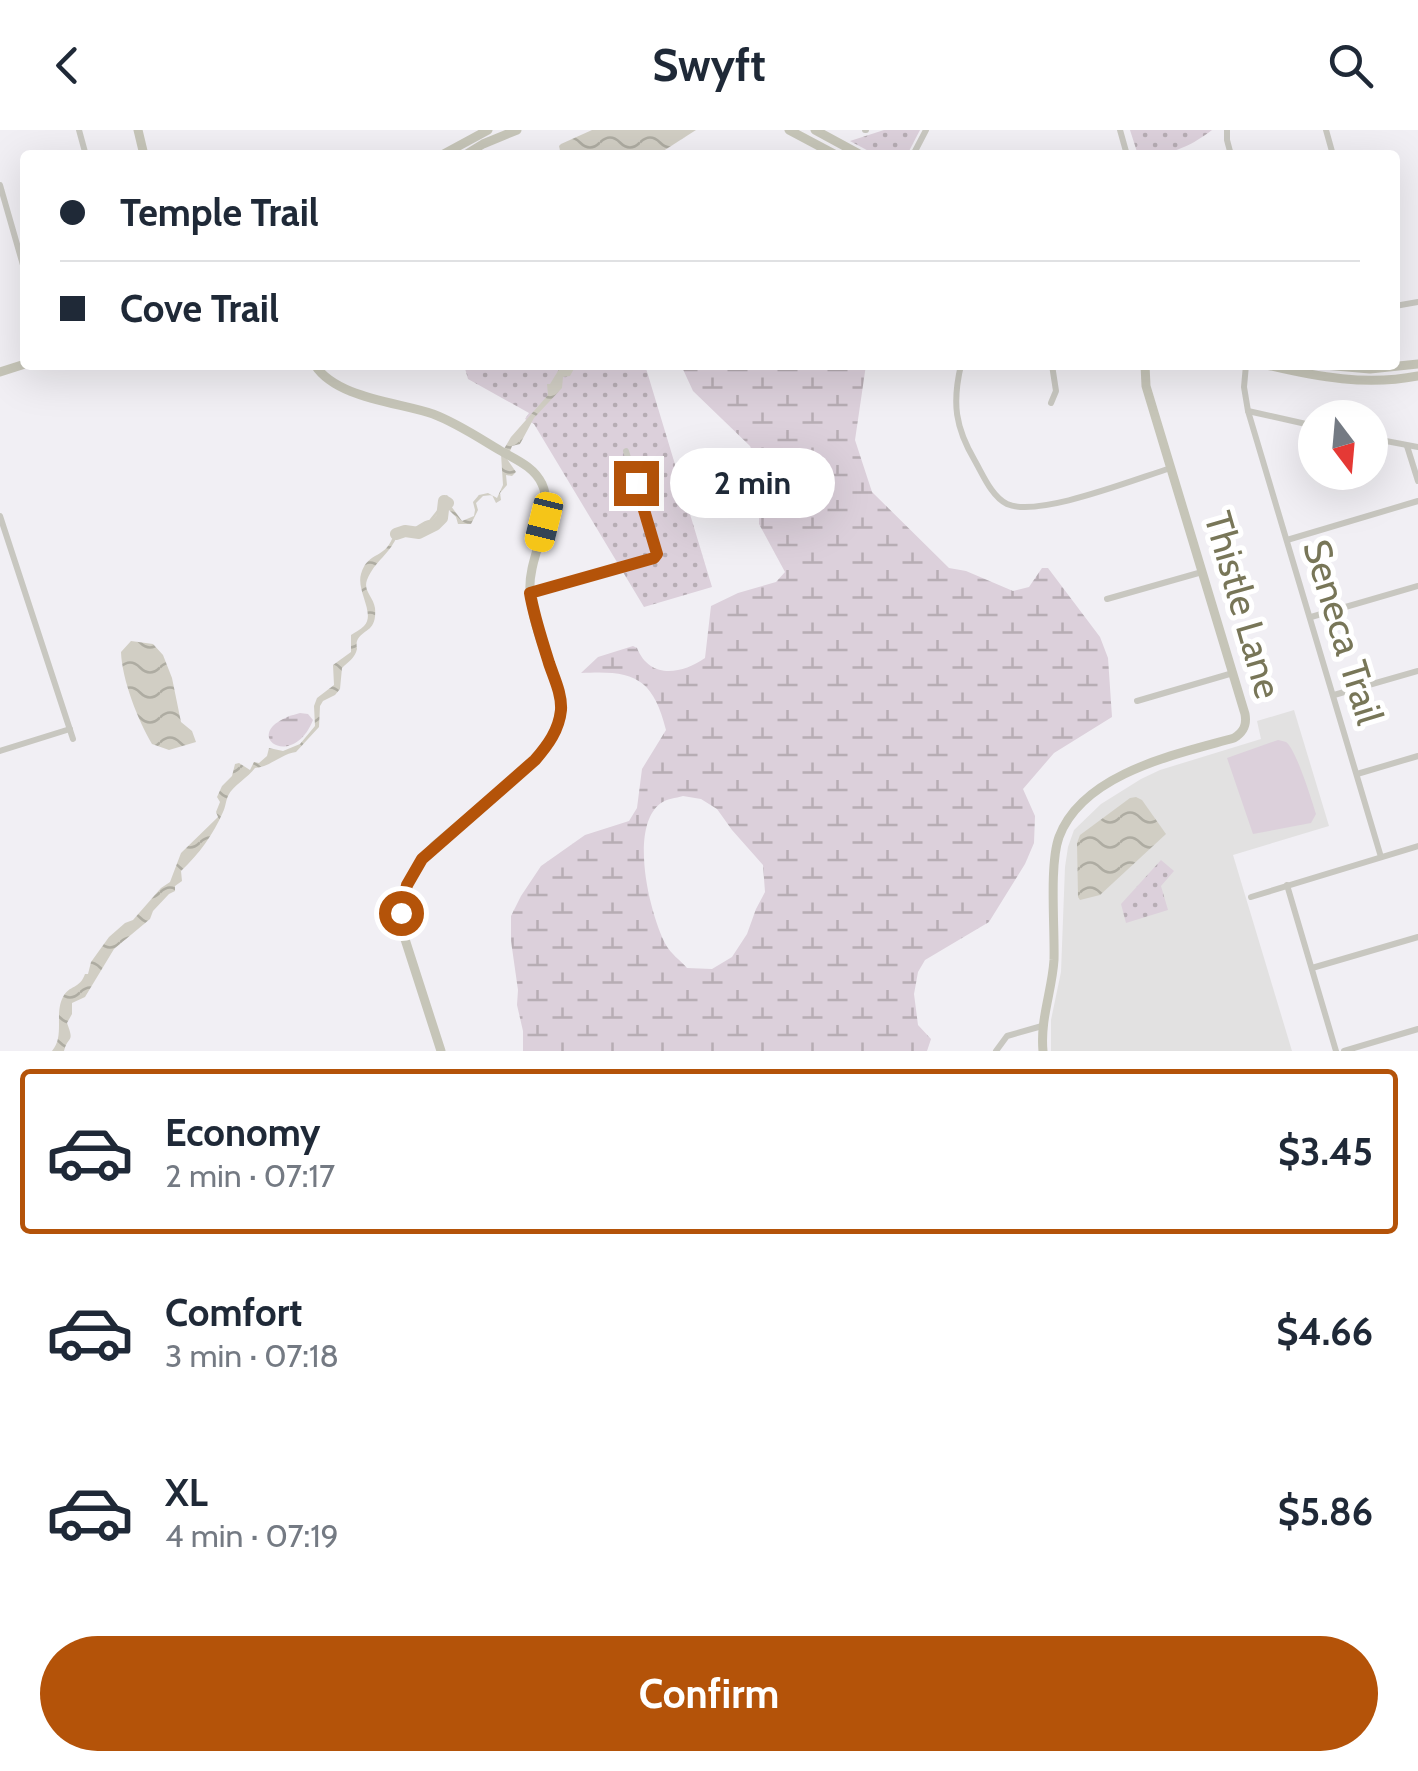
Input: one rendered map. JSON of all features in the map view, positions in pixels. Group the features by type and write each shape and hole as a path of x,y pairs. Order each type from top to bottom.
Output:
{"street":[{"path":"451,150 488,130"},
{"path":"474,150 517,130"},
{"path":"789,130 827,150"},
{"path":"814,130 852,150"},
{"path":"0,185 3,211 20,258"},
{"path":"318,370 340,386 444,419 501,450 535,473 545,495 544,522 530,593 558,691 561,708 557,728 535,760 422,859 402,903 403,933 441,1051"},
{"path":"959,370 955,388 959,428 1002,503 1024,509 1046,507 1171,468"},
{"path":"1051,404 1056,390 1053,370"},
{"name":"Thistle Lane","path":"1044,1051 1042,1026 1054,963 1055,859 1059,836 1092,794 1146,762 1240,734 1246,720 1146,386 1145,370"},
{"name":"Seneca Trail","path":"1246,370 1248,411 1382,857"},
{"path":"1292,370 1362,381 1418,376"},
{"path":"1248,411 1298,422"},
{"path":"1388,442 1418,447"},
{"path":"1407,446 1418,480"},
{"path":"530,593 657,554 626,451"},
{"path":"1286,540 1418,500"},
{"path":"0,516 73,738"},
{"path":"1107,599 1202,572"},
{"path":"1311,618 1418,586"},
{"path":"1334,695 1418,671"},
{"path":"1137,701 1232,673"},
{"path":"0,750 70,730"},
{"path":"1357,774 1418,756"},
{"path":"1251,897 1418,846"},
{"path":"1287,886 1340,1051 1418,1029"},
{"path":"1312,968 1418,937"},
{"path":"996,1051 1007,1036 1042,1026"}],"shaded area":[{"path":"1294,710 1329,826 1233,855 1292,1051 1051,1051 1051,1020 1061,972 1065,867 1074,830 1101,804 1141,779 1261,739 1257,721"}],"green space":[{"path":"884,130 920,130 910,150 867,150 850,141"},
{"path":"1130,130 1212,130 1177,150 1136,150"},
{"path":"465,370 647,370 712,587 644,607 534,424 525,419 529,413 468,379"},
{"path":"683,370 865,370 855,440 872,492 949,568 1013,591 1029,587 1042,568 1048,568 1100,637 1108,658 1112,717 1054,753 1023,789 1035,816 1034,843 1025,864 989,922 925,960 918,972 914,994 918,1025 931,1039 927,1051 523,1051 511,916 541,866 585,835 629,821 637,808 642,769 666,730 655,698 638,680 614,673 581,673 598,657 633,646 658,669 686,668 705,658 711,606 776,582 785,572 759,524 760,469 750,446 693,391","holes":["683,796 701,799 717,809 763,865 765,892 732,957 712,969 687,968 668,948 654,914 645,872 646,831 651,815 668,800"]},
{"path":"300,713 313,720 303,736 292,744 273,744 269,737 271,729 280,720"},
{"path":"1278,740 1286,742 1294,754 1316,814 1311,823 1253,834 1227,758"},
{"path":"1161,860 1174,871 1161,886 1168,910 1126,923 1121,904"}],"water":[{"path":"592,130 696,130 665,150 560,150 561,144"},
{"path":"559,370 573,370 570,376 563,377 562,388 534,418 520,444 512,446 507,459 516,472 506,475 507,485 496,503 492,495 497,498 503,485 501,454 548,395 547,384"},
{"path":"447,495 462,521 474,516 473,502 479,495 492,495 483,496 476,503 478,510 471,524 458,524 445,503 444,507 440,505"},
{"path":"410,530 410,534 398,534 367,580 375,608 374,622 357,641 355,655 342,668 340,689 320,706 319,727 296,752 255,768 230,792 210,836 181,871 182,881 150,919 114,949 85,997 72,1003 67,1023 70,1039 64,1051 52,1051 58,1039 63,997 88,974 91,962 109,937 133,920 170,882 181,853 218,817 217,797 232,776 235,764 250,770 254,762 259,763 267,756 269,748 283,751 300,744 315,726 317,698 334,685 333,665 351,652 351,635 367,621 360,581 364,566 387,547 394,533"},
{"path":"131,641 153,644 163,655 181,722 192,731 196,742 169,750 152,744 124,675 121,652"},
{"path":"1136,797 1166,834 1100,895 1080,900 1080,835"}],"waterway":[{"path":"396,534 419,533 435,525 442,518 444,501 448,503"},
{"path":"407,531 430,521 442,506"}],"route":[{"path":"401,913 407,885 422,859 535,760 557,728 561,708 558,691 530,593 657,554 636,483"}]}
